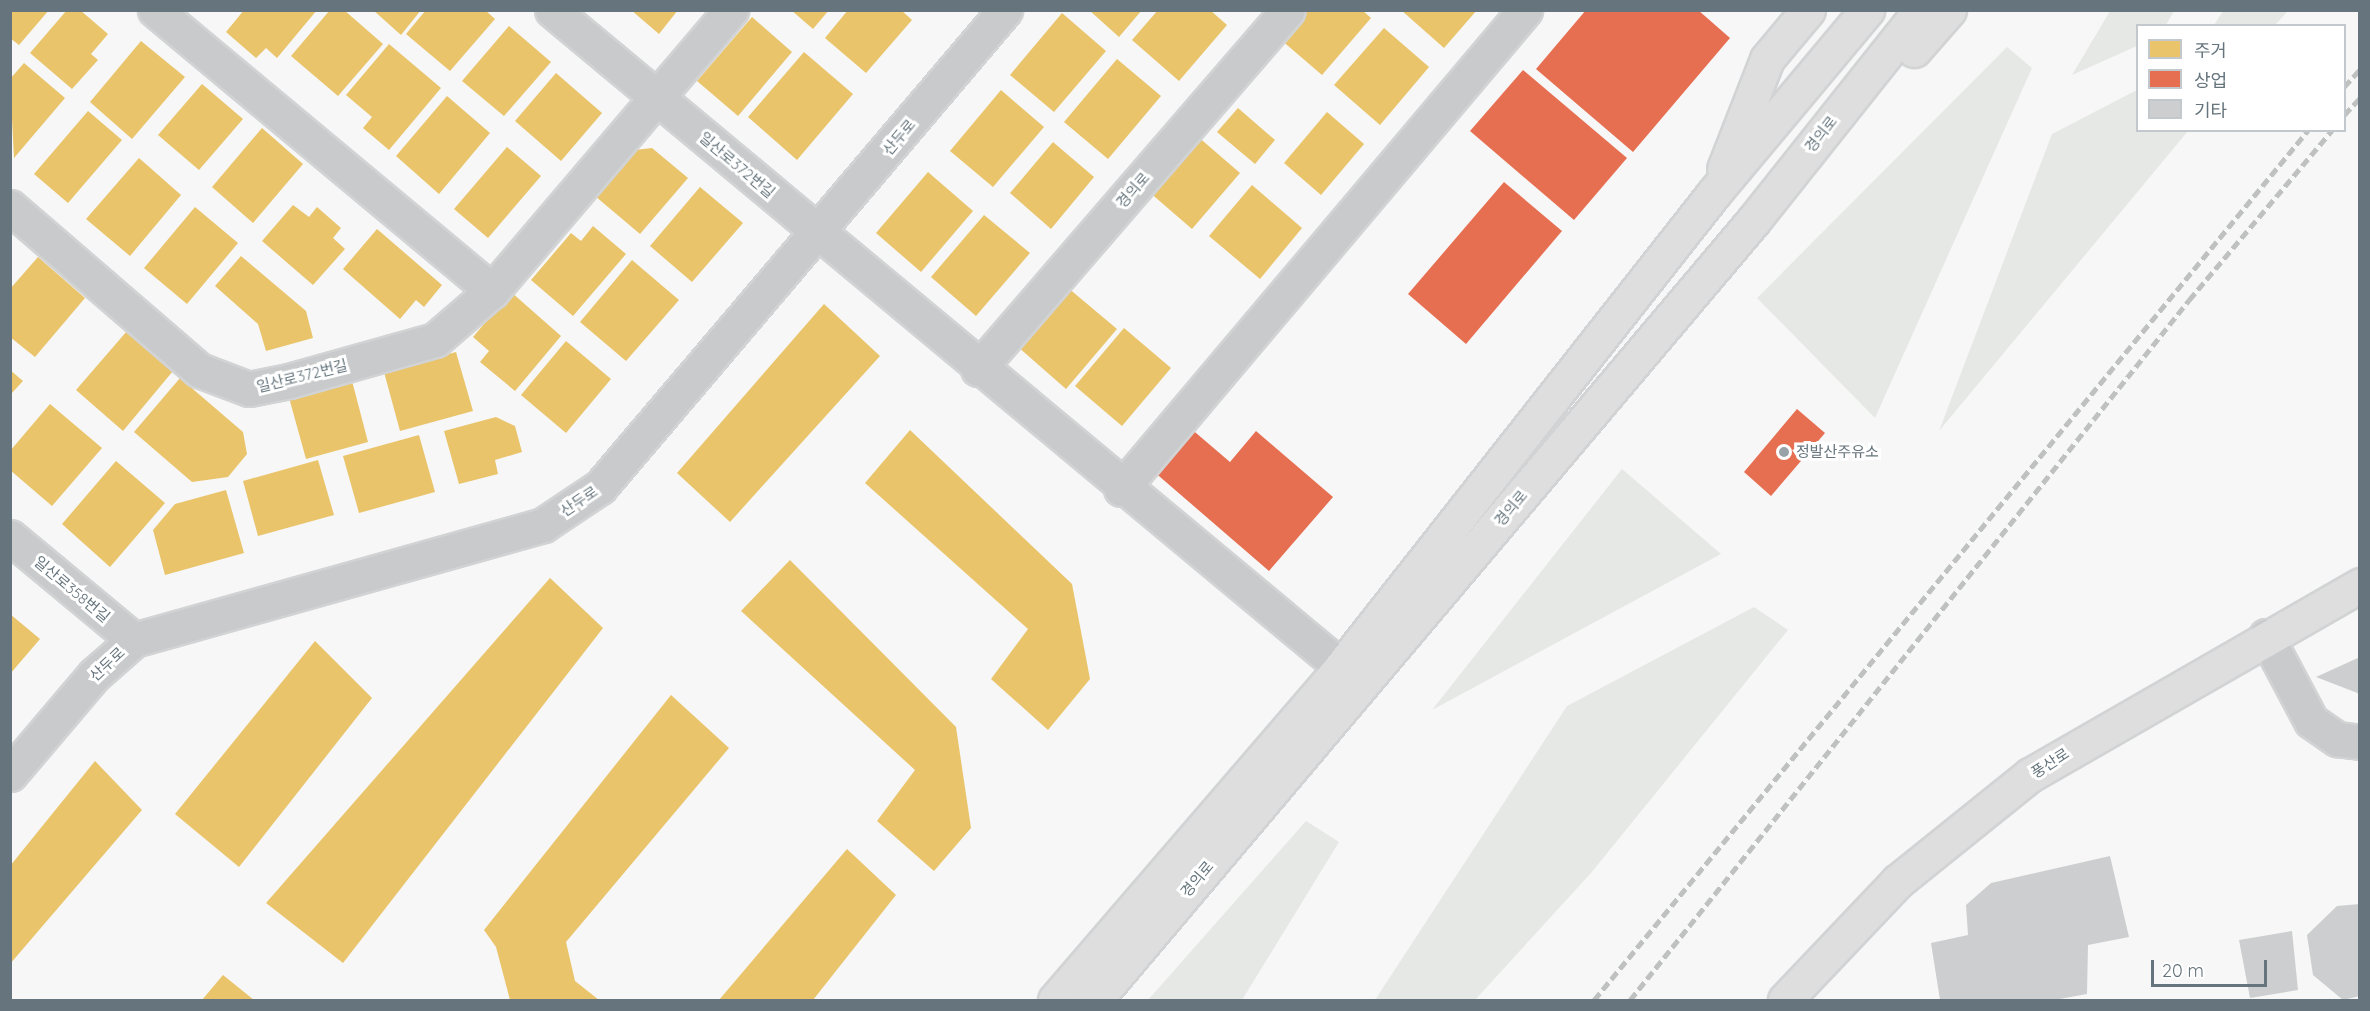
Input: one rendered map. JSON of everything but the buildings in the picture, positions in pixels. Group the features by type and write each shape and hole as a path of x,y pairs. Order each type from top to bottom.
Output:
{"main road":[{"path":"1714,193 1767,59 1808,10"},
{"name":"경의로","path":"1055,1000 1341,667 1714,193 1867,10"},
{"name":"경의로","path":"1095,1000 1753,221 1922,10"},
{"path":"1753,221 1836,140 1948,10"},
{"name":"풍산로","path":"1785,1000 1858,920 1959,827 2094,734 2360,585"}],"street":[{"path":"155,10 492,291"},
{"name":"일산로372번길","path":"552,10 817,235"},
{"name":"일산로372번길","path":"10,207 199,370 249,389 435,340 492,291 731,10"},
{"name":"산두로","path":"10,774 93,675 134,640 543,525 600,488 817,235 1005,10"},
{"name":"경의로","path":"978,369 1288,10"},
{"path":"1121,489 1525,10"},
{"path":"817,235 1121,489 1341,667"},
{"name":"일산로358번길","path":"10,537 134,640"},
{"path":"2266,636 2311,721 2337,739 2360,742"}],"shaded area":[{"path":"2223,10 2288,11 2276,24 2215,24"},
{"path":"2110,11 2174,11 2167,24 2136,24 2136,46 2072,75"},
{"path":"2007,47 2032,68 1875,418 1757,298"},
{"path":"2136,91 2136,132 2187,132 1939,431 2052,134"},
{"path":"1622,469 1721,554 1432,710"},
{"path":"1754,607 1788,630 1591,873 1475,1000 1375,1000 1567,706"},
{"path":"1306,821 1339,842 1242,1000 1148,1000"}],"railway":[{"path":"2346,85 2360,69"},
{"path":"2346,113 2360,98"},
{"path":"1594,1000 2306,132"},
{"path":"1630,1000 2189,300 2330,132"}],"place":[{"name":"정발산주유소","path":"1784,452"}]}
